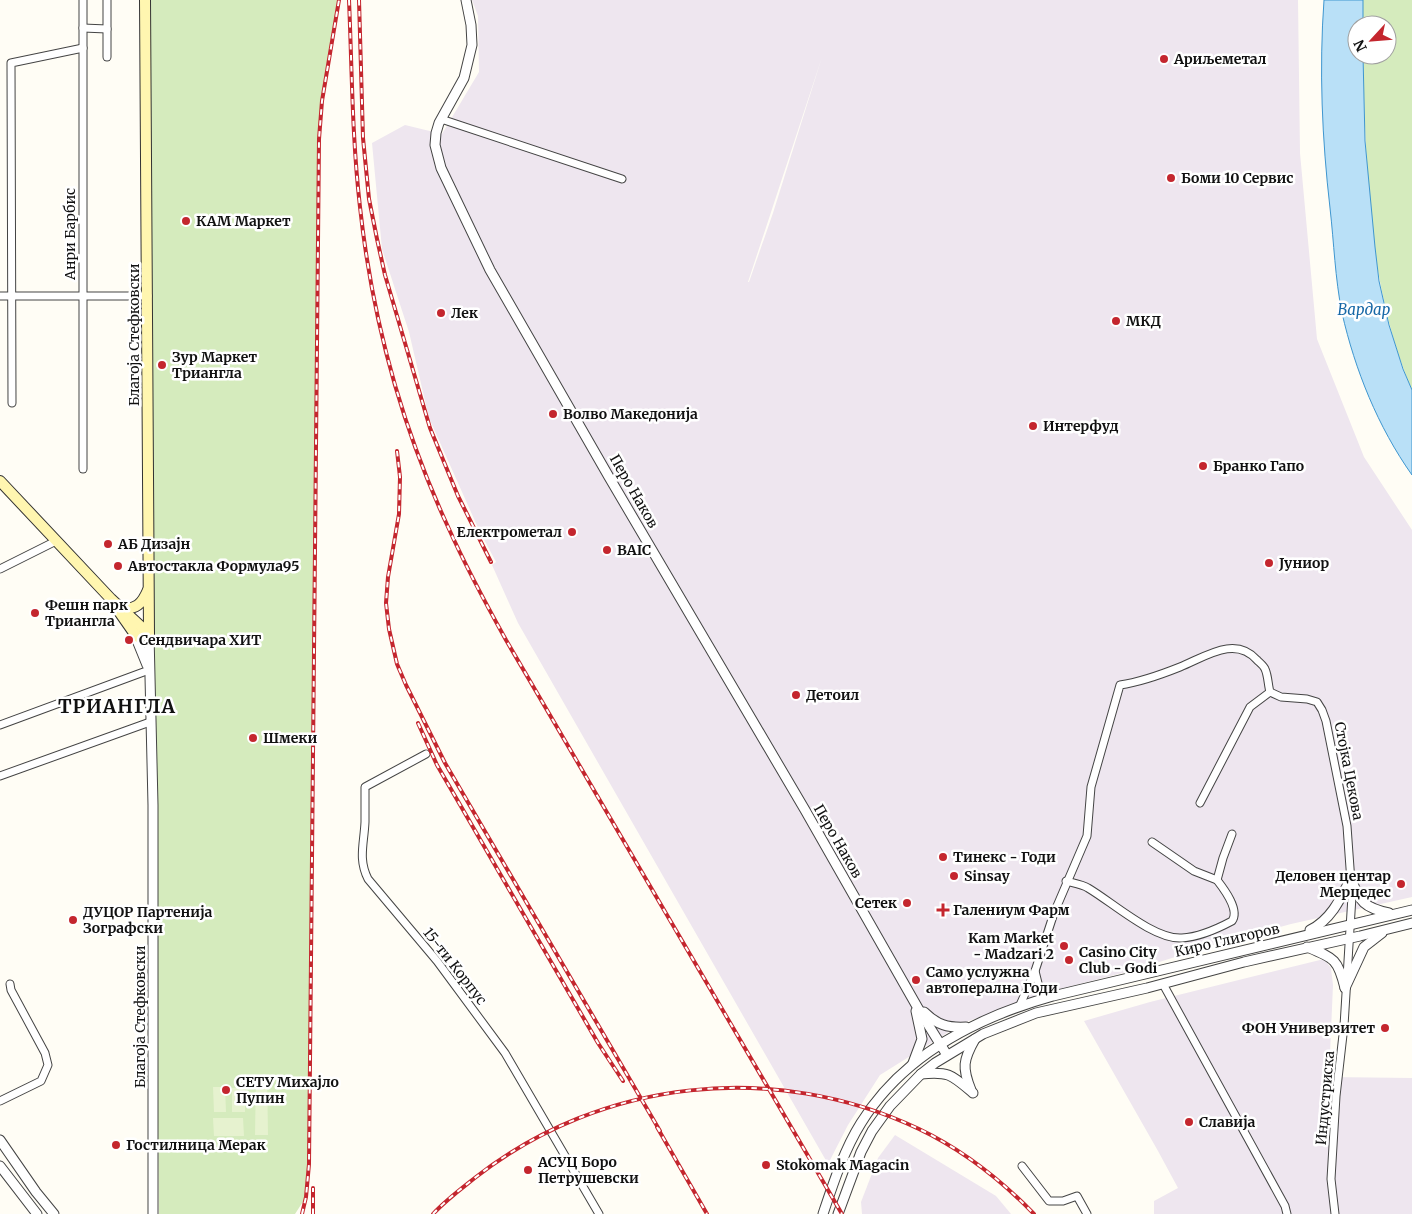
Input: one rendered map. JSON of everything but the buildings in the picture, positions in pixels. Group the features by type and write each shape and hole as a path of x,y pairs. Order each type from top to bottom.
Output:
{"main road":[{"name":"Благоја Стефковски","path":"146,0 149,634"},
{"path":"0,481 111,599 149,634"},
{"path":"120,608 133,608 140,605 149,587"},
{"path":"111,599 138,637 149,634"}],"street":[{"name":"Анри Барбис","path":"83,0 83,469"},
{"path":"107,0 107,57"},
{"name":"Перо Наков","path":"466,0 471,25 472,46 464,78 441,119 436,133 436,156 441,168 482,255 947,1055"},
{"path":"83,28 107,29"},
{"path":"12,404 11,63 83,48"},
{"path":"441,119 622,179"},
{"path":"0,296 148,296"},
{"path":"0,569 56,541"},
{"path":"0,724 149,670 134,633"},
{"name":"Благоја Стефковски","path":"149,634 153,805 153,1214"},
{"path":"1020,1005 1035,970 1066,881 1087,836 1091,786 1120,686 1181,667 1207,654 1226,648 1241,648 1252,654 1265,669 1270,692 1250,707 1200,803"},
{"name":"Стојка Цекова","path":"1270,692 1281,697 1307,699 1317,702 1326,721 1342,794 1350,851 1352,896 1350,924"},
{"path":"0,776 150,722"},
{"name":"15-ти Корпус","path":"426,754 364,787 363,868 368,880 436,961 505,1053 599,1214"},
{"path":"1218,880 1223,858 1232,834"},
{"path":"1066,881 1086,887 1143,926 1161,934 1180,939 1198,936 1219,928 1234,918 1235,911 1218,880 1194,871 1152,842"},
{"path":"1351,878 1360,898 1369,908 1392,914"},
{"path":"1296,938 1322,923 1337,906 1351,878"},
{"name":"Киро Глигоров","path":"823,1214 840,1167 860,1124 889,1086 940,1044 969,1027 1020,1005 1053,996 1412,910"},
{"name":"Киро Глигоров","path":"838,1214 861,1152 872,1131 890,1106 921,1074 947,1055 983,1034 1036,1013 1412,923"},
{"name":"Индустриска","path":"1335,1214 1331,1179 1336,1096 1344,1026 1350,924"},
{"path":"1345,988 1364,948 1376,937 1393,927"},
{"path":"1307,947 1331,957 1342,974 1345,988"},
{"path":"1035,970 1039,987 1053,996"},
{"path":"0,1101 41,1081 48,1065 45,1053 11,990 10,984"},
{"path":"1163,984 1286,1206 1287,1214"},
{"path":"914,1001 938,1024 948,1027 969,1027"},
{"path":"910,1067 917,1056 922,1039 914,1001"},
{"path":"921,1074 947,1074 954,1077 973,1093 964,1073 964,1064 975,1039"},
{"path":"0,1140 36,1192 54,1214"},
{"path":"0,1166 37,1214"},
{"path":"1022,1166 1049,1201 1062,1201 1077,1196 1087,1214"}],"shaded area":[{"path":"472,0 1298,0 1300,153 1317,339 1364,457 1412,530 1412,897 1291,924 1213,945 1134,970 1052,991 963,1023 880,1075 848,1125 828,1164 518,623 492,565 496,562 479,530 429,418 409,332 382,249 372,143 405,125 442,134 479,72 478,16","holes":["822,57 773,213 748,282"]},
{"path":"1324,959 1331,968 1333,985 1329,1077 1412,1078 1412,1214 1154,1214 1154,1201 1178,1188 1084,1021 1150,1002"},
{"path":"895,1135 996,1196 1011,1214 862,1214 861,1202 878,1158"}],"green space":[{"path":"146,0 339,0 322,101 319,139 309,1164 306,1197 295,1214 159,1214"},
{"path":"1363,0 1412,0 1412,390 1397,350 1386,309 1378,267 1368,183 1366,140 1363,65 1397,65 1397,15 1363,15"},
{"path":"256,1075 267,1075 268,1135 255,1135"},
{"path":"213,1087 225,1087 226,1112 214,1112"},
{"path":"232,1088 245,1088 245,1112 232,1112"},
{"path":"213,1118 243,1118 244,1136 214,1136"}],"water":[{"name":"Вардар","path":"1324,0 1363,0 1363,15 1347,15 1347,65 1363,65 1365,141 1379,281 1389,325 1412,390 1412,475 1378,418 1361,377 1342,313 1336,274 1323,130 1322,52"}],"railway":[{"path":"302,1214 306,1197 309,1164 319,139 322,101 339,0"},
{"path":"349,0 355,155 365,249 372,290 391,372 403,412 432,491 462,557 506,640 842,1214"},
{"path":"359,0 363,138 369,199 385,275 430,428 458,496 491,562"},
{"path":"397,451 400,477 399,514 388,577 386,603 389,629 397,664 445,763 660,1131"},
{"path":"418,723 437,765 598,1043 623,1081"},
{"path":"433,1214 448,1199 476,1177 525,1144 578,1118 633,1101 690,1090 748,1088 806,1094 864,1107 919,1129 951,1146 981,1167 1034,1214"},
{"path":"657,1127 707,1214"},
{"path":"313,1188 313,1214"}],"place":[{"name":"Ариљеметал","path":"1164,59"},
{"name":"Боми 10 Сервис","path":"1171,178"},
{"name":"КАМ Маркет","path":"186,221"},
{"name":"Лек","path":"441,313"},
{"name":"МКД","path":"1116,321"},
{"name":"Зур Маркет Триангла","path":"162,365"},
{"name":"Волво Македонија","path":"553,414"},
{"name":"Интерфуд","path":"1033,426"},
{"name":"Бранко Гапо","path":"1203,466"},
{"name":"Електрометал","path":"572,532"},
{"name":"АБ Дизајн","path":"108,544"},
{"name":"BAIC","path":"607,550"},
{"name":"Јуниор","path":"1269,563"},
{"name":"Автостакла Формула95","path":"118,566"},
{"name":"Фешн парк Триангла","path":"35,613"},
{"name":"Сендвичара ХИТ","path":"129,640"},
{"name":"Детоил","path":"796,695"},
{"name":"Шмеки","path":"253,738"},
{"name":"Тинекс - Годи","path":"943,857"},
{"name":"Sinsay","path":"954,876"},
{"name":"Деловен центар Мерцедес","path":"1401,884"},
{"name":"Сетек","path":"907,903"},
{"name":"Галениум Фарм","path":"943,910"},
{"name":"ДУЦОР Партенија Зографски","path":"73,920"},
{"name":"Kam Market - Madzari 2","path":"1064,946"},
{"name":"Casino City Club - Godi","path":"1069,960"},
{"name":"Само услужна автоперална Годи","path":"916,980"},
{"name":"ФОН Универзитет","path":"1385,1028"},
{"name":"СЕТУ Михајло Пупин","path":"226,1090"},
{"name":"Славија","path":"1189,1122"},
{"name":"Гостилница Мерак","path":"116,1145"},
{"name":"Stokomak Magacin","path":"766,1165"},
{"name":"АСУЦ Боро Петрушевски","path":"528,1170"}],"district":[{"name":"ТРИАНГЛА","path":"117,706"}]}
